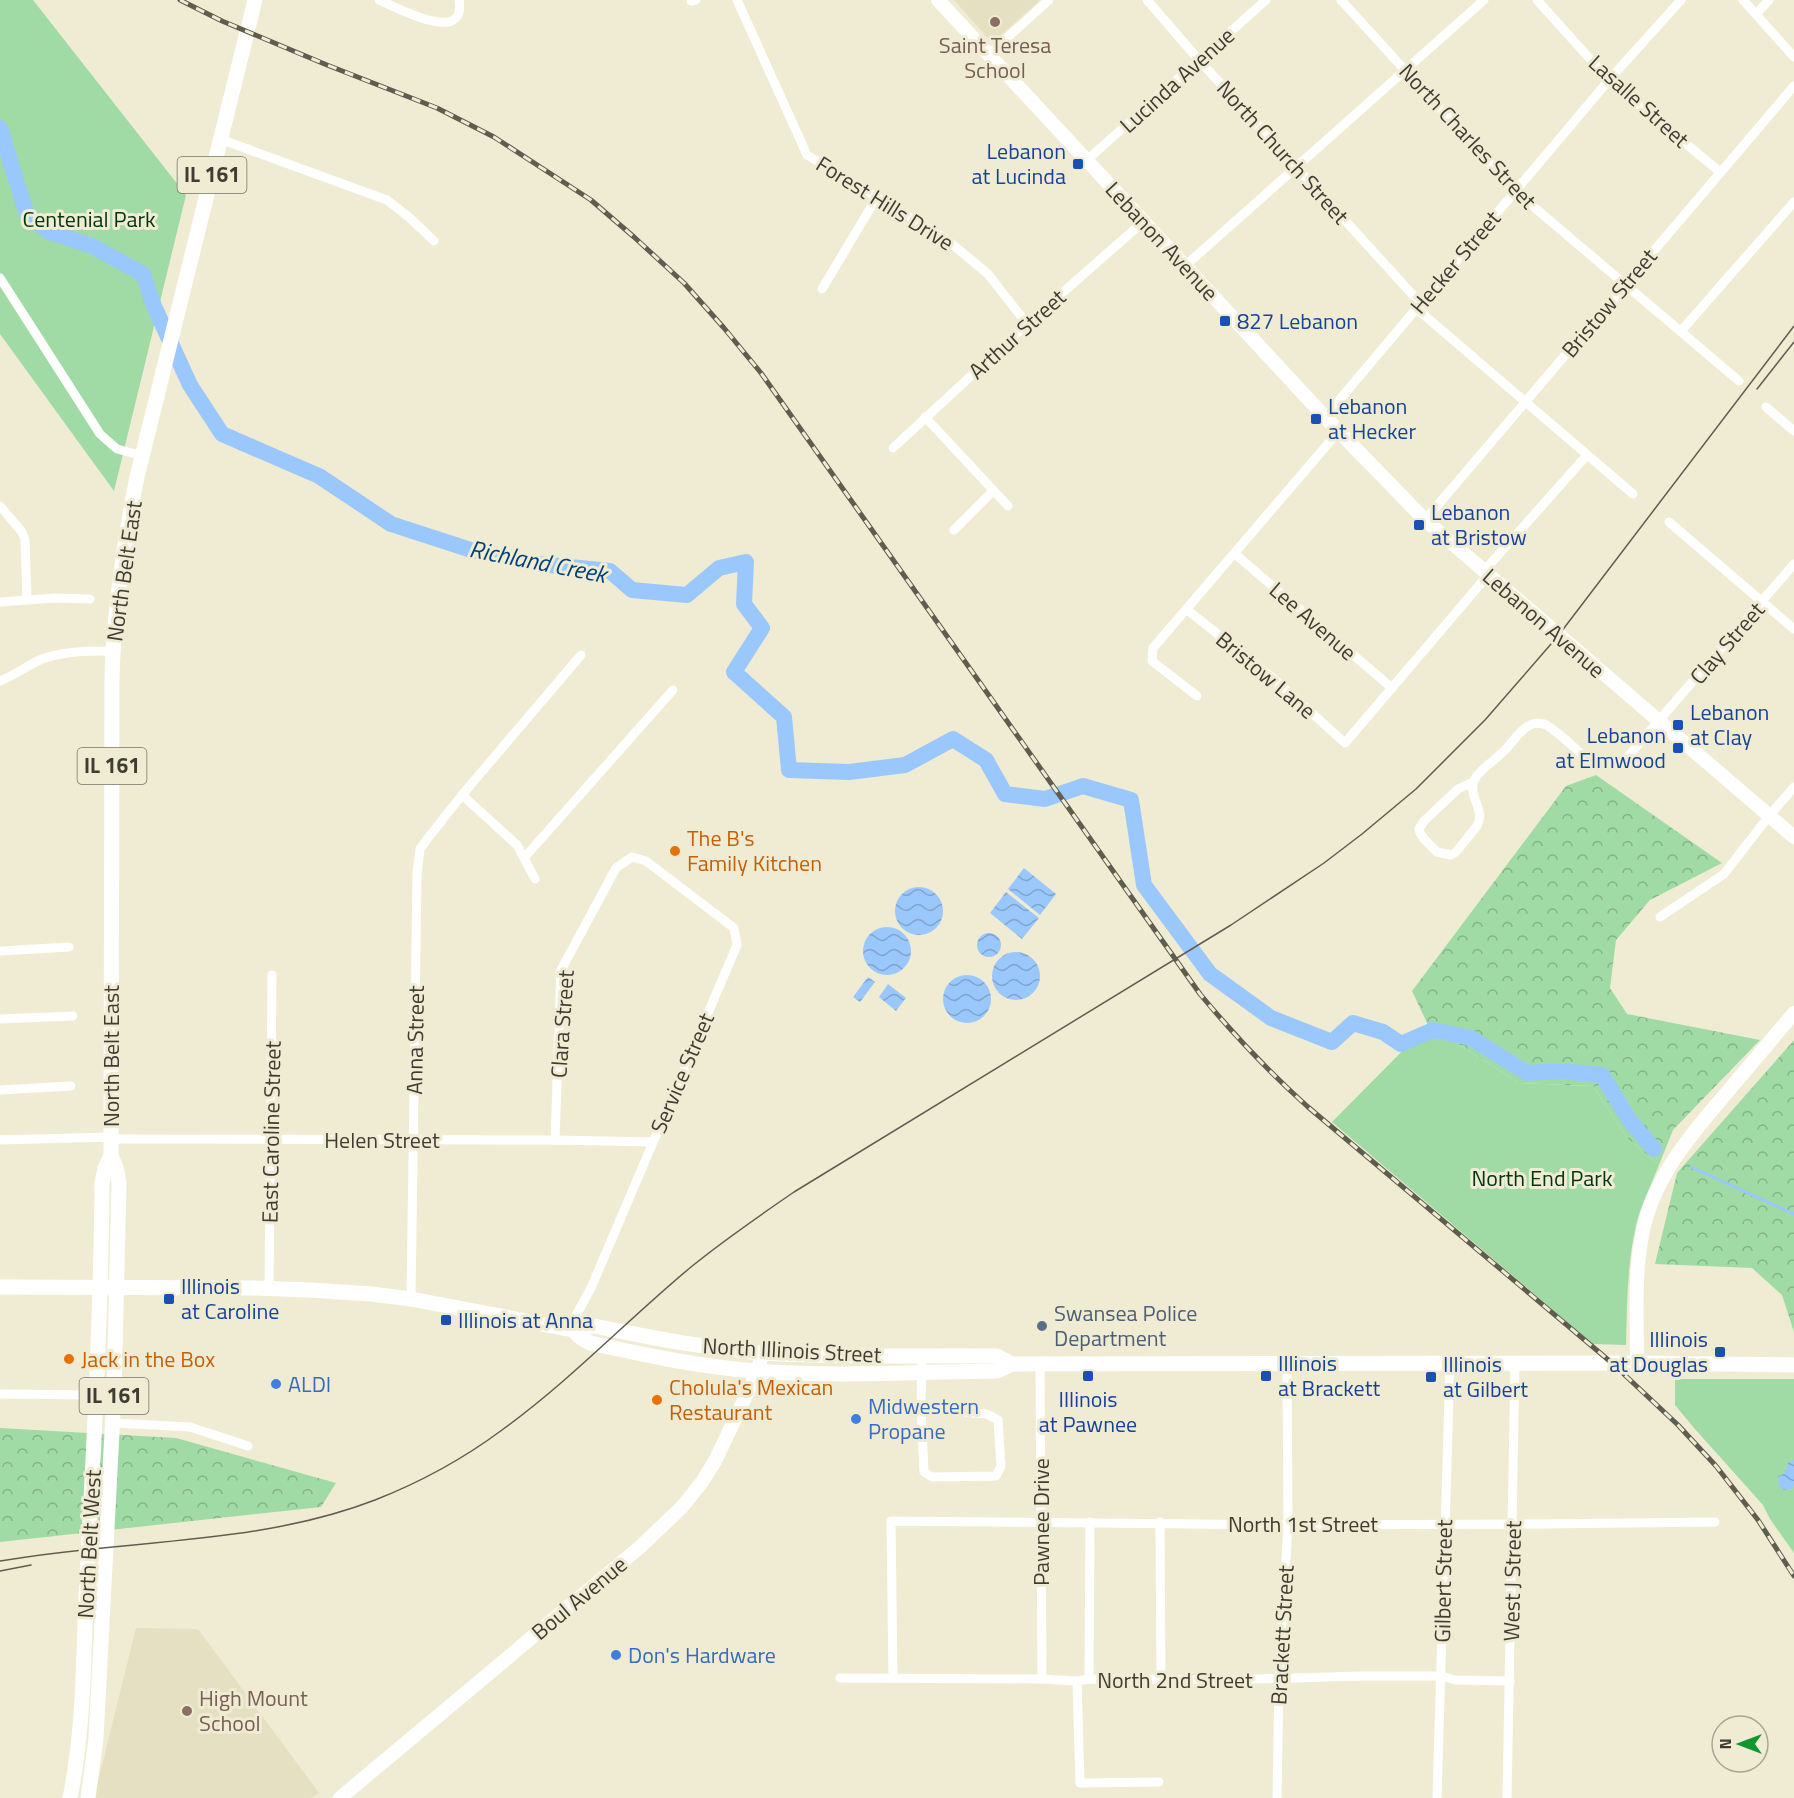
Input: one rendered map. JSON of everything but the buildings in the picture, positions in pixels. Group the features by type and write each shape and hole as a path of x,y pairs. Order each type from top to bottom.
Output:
{"main road":[{"name":"North Belt East","path":"117,1288 119,1183 111,1156 112,651 116,610 127,528 143,456 255,0"},
{"name":"Lebanon Avenue","path":"938,0 1325,417 1425,520 1794,837"},
{"path":"1637,1363 1638,1278 1641,1249 1643,1231 1655,1196 1670,1166 1688,1139 1794,1013"},
{"name":"North Belt East","path":"101,1288 102,1183 105,1168 111,1156"},
{"name":"North Illinois Street","path":"0,1287 269,1289 360,1293 411,1299 570,1330 590,1342 635,1353 716,1367 757,1371 818,1373 997,1371 1012,1364 1794,1365"},
{"name":"North Belt West","path":"70,1798 79,1730 101,1288"},
{"name":"North Belt West","path":"88,1798 96,1738 113,1423 117,1288"},
{"name":"North Illinois Street","path":"570,1330 594,1326 683,1344 763,1353 819,1356 997,1356 1012,1364"},
{"name":"Boul Avenue","path":"340,1798 640,1547 691,1497 715,1461 757,1371 763,1353"}],"street":[{"path":"379,0 445,24 459,16 459,0"},
{"name":"Forest Hills Drive","path":"737,0 807,155 946,238 988,274 1027,324"},
{"path":"989,54 1049,0"},
{"name":"North Church Street","path":"1147,0 1419,306 1525,402 1633,494"},
{"name":"Lucinda Avenue","path":"1087,160 1266,0"},
{"name":"North Charles Street","path":"1341,0 1515,191 1740,381"},
{"path":"1185,266 1484,0"},
{"name":"Lasalle Street","path":"1537,0 1609,80 1720,172"},
{"name":"Hecker Street","path":"1325,417 1609,80 1681,0"},
{"path":"1743,0 1794,57"},
{"path":"1756,14 1769,0"},
{"name":"Bristow Street","path":"1425,520 1794,86"},
{"path":"220,139 387,200 434,241"},
{"path":"822,289 877,197"},
{"path":"1681,331 1794,202"},
{"name":"Arthur Street","path":"892,448 1144,221"},
{"path":"0,278 100,434 117,449 143,456"},
{"path":"1766,407 1794,431"},
{"path":"925,417 1008,506"},
{"path":"1197,696 1152,661 1153,648 1339,431"},
{"path":"1392,688 1587,455"},
{"path":"954,530 993,491"},
{"path":"0,506 22,532 25,540 27,600"},
{"path":"1669,522 1794,629"},
{"name":"Lee Avenue","path":"1235,554 1392,688"},
{"name":"Clay Street","path":"1473,782 1476,776 1530,725 1538,723 1549,727 1591,762 1607,765 1623,761 1794,564"},
{"path":"0,602 90,599"},
{"name":"Bristow Lane","path":"1186,609 1273,678 1345,743 1392,688"},
{"path":"0,681 56,655 84,651 112,651"},
{"name":"Anna Street","path":"411,1299 417,874 420,849 462,795 581,655"},
{"path":"524,858 673,690"},
{"path":"1473,782 1473,791 1480,811 1480,822 1456,852 1451,855 1437,852 1420,833 1421,825 1458,789 1473,782"},
{"path":"1660,917 1724,874 1794,787"},
{"path":"462,795 517,844 535,879"},
{"name":"Clara Street","path":"555,1140 561,970 616,868 632,857"},
{"name":"Service Street","path":"570,1330 591,1287 737,945 734,928 646,861 632,857"},
{"path":"0,951 69,947"},
{"name":"East Caroline Street","path":"269,1289 272,975"},
{"path":"0,1019 73,1016"},
{"path":"0,1090 71,1086"},
{"name":"Helen Street","path":"0,1140 111,1138 652,1142"},
{"path":"921,1409 987,1414 998,1420 1001,1466 996,1476 932,1477 924,1472 921,1409 922,1355"},
{"name":"Gilbert Street","path":"1437,1798 1450,1363"},
{"name":"West J Street","path":"1508,1798 1515,1363"},
{"name":"Pawnee Drive","path":"1041,1364 1042,1679"},
{"name":"Brackett Street","path":"1276,1798 1288,1525 1287,1364"},
{"path":"0,1394 97,1395"},
{"path":"113,1423 190,1427 248,1446"},
{"name":"North 1st Street","path":"893,1678 891,1521 1288,1525 1715,1521"},
{"path":"1089,1679 1090,1522"},
{"path":"1160,1522 1161,1680"},
{"name":"North 2nd Street","path":"840,1678 1077,1681 1089,1679 1280,1680 1360,1676 1441,1676 1455,1680 1510,1681"},
{"path":"1077,1681 1080,1783 1160,1782"}],"shaded area":[{"name":"Saint Teresa School","path":"954,0 1040,0 992,43"},
{"name":"High Mount School","path":"136,1628 198,1629 319,1793 311,1798 94,1798"}],"green space":[{"name":"Centenial Park","path":"0,0 33,0 186,195 114,491 0,334"},
{"path":"1596,775 1722,863 1650,900 1616,940 1610,988 1627,1014 1760,1040 1673,1130 1659,1165 1627,1138 1593,1086 1519,1083 1428,1025 1412,991 1566,786"},
{"name":"North End Park","path":"1428,1025 1519,1083 1593,1086 1627,1138 1659,1165 1641,1208 1634,1235 1627,1303 1626,1345 1593,1344 1332,1122"},
{"path":"1794,1040 1794,1332 1782,1295 1752,1268 1655,1264 1677,1173"},
{"path":"1675,1379 1794,1379 1794,1553 1763,1505 1675,1405"},
{"path":"0,1428 176,1438 336,1483 321,1507 0,1542"}],"water":[{"path":"1024,868 1056,894 1040,915 1008,889"},
{"path":"914,887 924,887 936,894 943,906 943,916 936,928 924,935 914,935 899,924 895,916 895,906 906,891"},
{"path":"1006,892 1039,918 1022,939 990,913"},
{"path":"882,927 892,927 904,934 911,946 911,956 904,968 892,975 882,975 867,964 863,956 863,946 874,931"},
{"path":"989,933 998,936 1001,945 998,954 989,957 980,954 977,945 980,936"},
{"path":"1011,952 1021,952 1033,959 1040,971 1040,981 1033,993 1021,1000 1011,1000 996,989 992,981 992,971 1003,956"},
{"path":"962,975 972,975 984,982 991,994 991,1004 984,1016 972,1023 962,1023 947,1012 943,1004 943,994 954,979"},
{"path":"868,977 875,982 860,1002 853,997"},
{"path":"888,984 906,998 896,1011 879,997"},
{"path":"1794,1460 1794,1486 1784,1490 1779,1486 1778,1476 1784,1474 1788,1463"}],"waterway":[{"name":"Richland Creek","path":"0,128 27,215 49,232 92,246 143,274 154,306 190,385 222,434 319,476 391,524 471,550 540,564 610,571 632,590 687,595 719,568 746,562 744,604 762,628 734,672 784,717 789,770 849,772 905,765 953,739 986,760 1005,794 1045,799 1083,786 1131,800 1144,885 1210,974 1271,1018 1332,1042 1353,1023 1383,1032 1401,1044 1433,1030 1471,1038 1527,1073 1562,1071 1602,1075 1630,1121 1654,1149"},
{"name":"Richland Creek","path":"1691,1167 1794,1214"}],"tram line":[{"path":"0,1561 237,1534 330,1515 409,1486 487,1441 575,1371 691,1267 755,1219 794,1192 1231,925 1324,863 1416,789 1485,720 1558,636 1794,326"},
{"path":"1757,389 1794,342"},
{"path":"0,1571 31,1565"}],"railway":[{"path":"180,0 222,21 437,108 494,137 591,200 684,283 761,373 1200,994 1239,1039 1308,1107 1612,1363 1678,1425 1716,1466 1758,1520 1794,1576"}],"place":[{"name":"Saint Teresa School","path":"995,22"},
{"name":"Lebanon at Lucinda","path":"1078,164"},
{"name":"827 Lebanon","path":"1225,321"},
{"name":"Lebanon at Hecker","path":"1316,419"},
{"name":"Lebanon at Bristow","path":"1419,525"},
{"name":"Lebanon at Clay","path":"1678,725"},
{"name":"Lebanon at Elmwood","path":"1678,748"},
{"name":"The B's Family Kitchen","path":"675,851"},
{"name":"Illinois at Caroline","path":"169,1299"},
{"name":"Illinois at Anna","path":"446,1320"},
{"name":"Swansea Police Department","path":"1042,1326"},
{"name":"Illinois at Douglas","path":"1720,1352"},
{"name":"Jack in the Box","path":"69,1359"},
{"name":"Illinois at Pawnee","path":"1088,1376"},
{"name":"Illinois at Brackett","path":"1266,1376"},
{"name":"Illinois at Gilbert","path":"1431,1377"},
{"name":"ALDI","path":"276,1384"},
{"name":"Cholula's Mexican Restaurant","path":"657,1400"},
{"name":"Midwestern Propane","path":"856,1419"},
{"name":"Don's Hardware","path":"616,1655"},
{"name":"High Mount School","path":"187,1711"}]}
